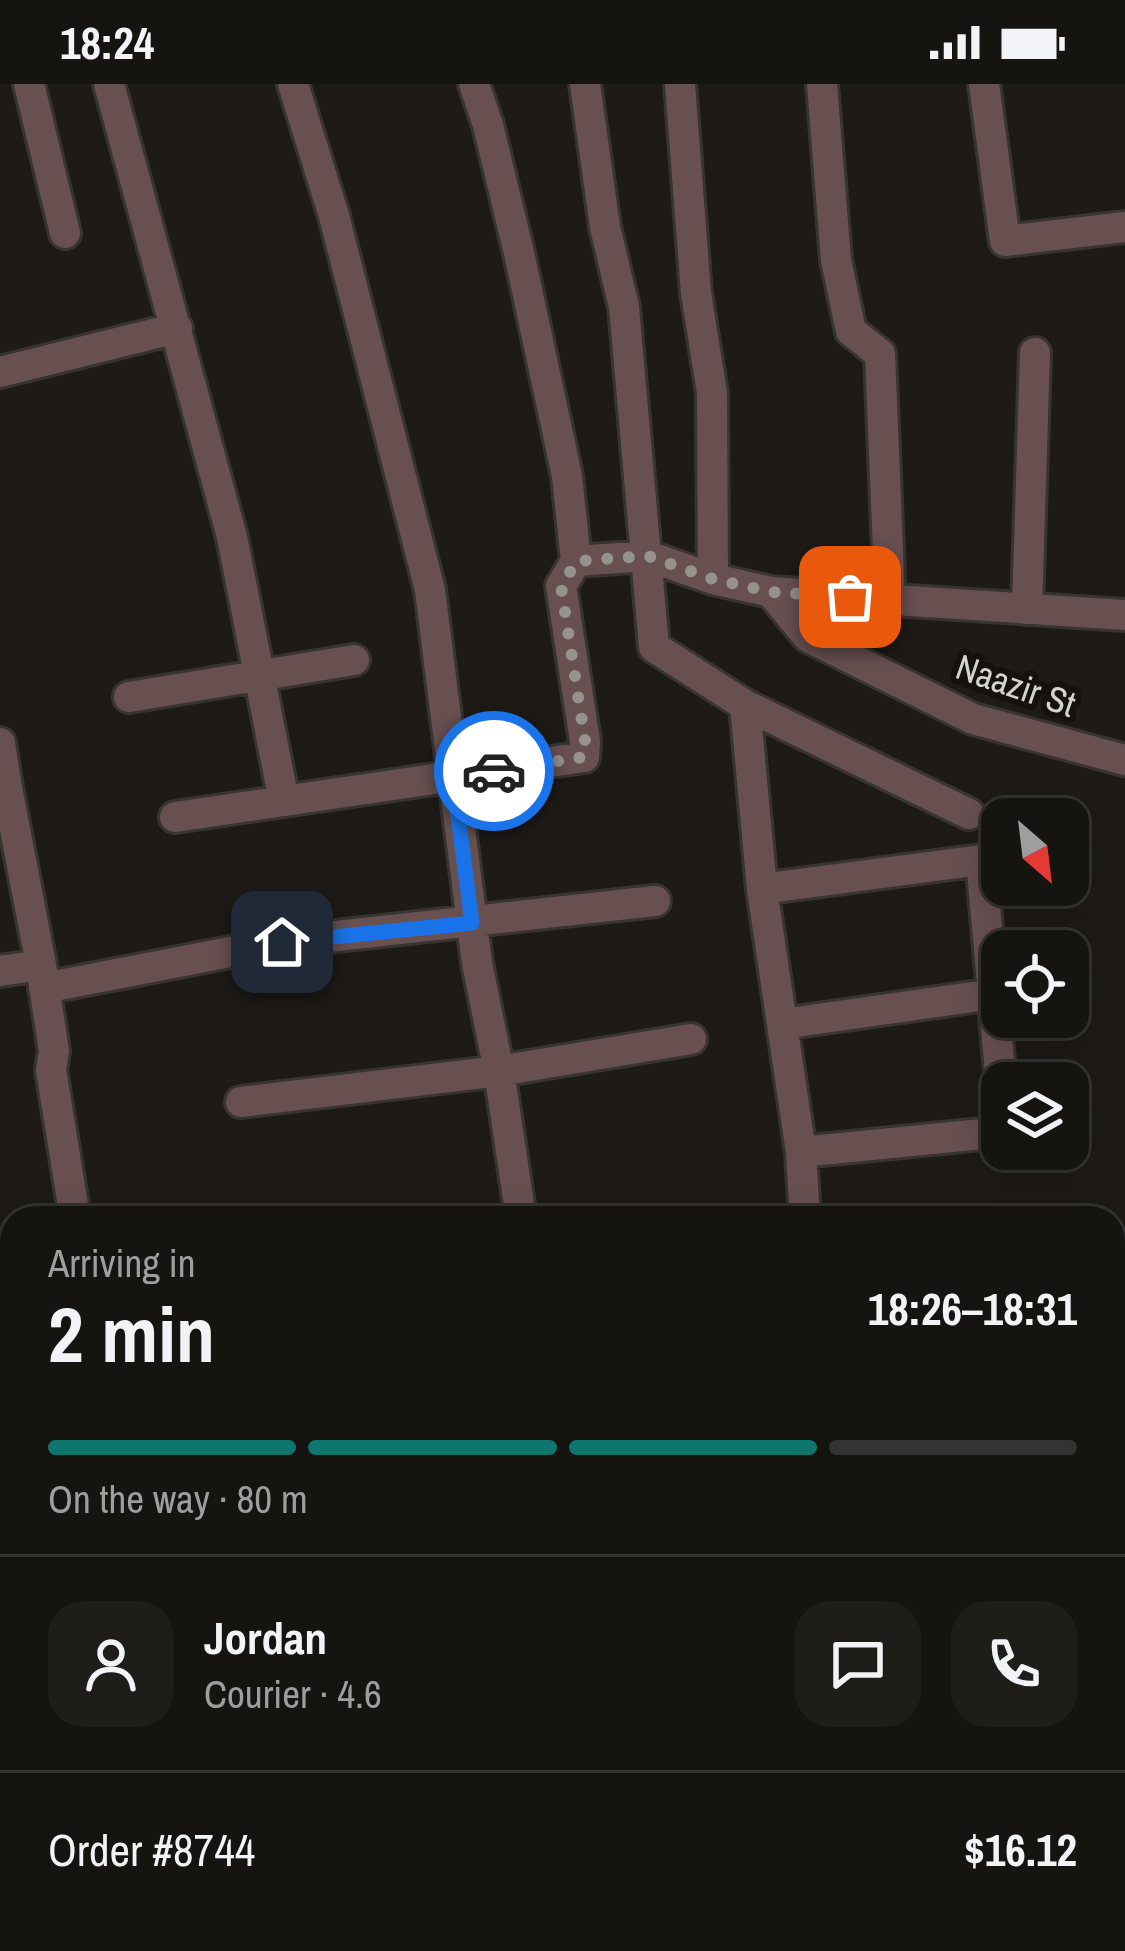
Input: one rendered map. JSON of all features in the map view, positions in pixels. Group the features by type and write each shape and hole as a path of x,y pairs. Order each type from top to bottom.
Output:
{"street":[{"path":"29,84 65,232"},
{"path":"110,84 232,537 284,801"},
{"path":"293,84 334,216 430,590 472,923 519,1206"},
{"path":"175,817 584,757 561,586 577,561 567,476 519,253 474,84"},
{"path":"585,84 605,227 624,307 653,647 745,705 969,814"},
{"path":"680,84 696,292 712,393 713,579"},
{"path":"822,84 836,260 851,331 880,355 890,600"},
{"path":"984,84 1005,242 1125,227"},
{"path":"0,372 177,328"},
{"path":"1027,609 1035,353"},
{"path":"577,561 648,556 713,579 771,592 1125,615"},
{"name":"Naazir St","path":"771,592 808,637 973,719 1125,760"},
{"path":"129,697 354,660"},
{"path":"745,705 762,889 801,1152 804,1206"},
{"path":"0,743 3,783 42,976 72,1206"},
{"path":"762,889 981,860 987,930"},
{"path":"0,971 42,976 282,942 655,901"},
{"path":"782,1024 981,996"},
{"path":"241,1102 499,1071 691,1039"},
{"path":"801,1152 981,1134"}],"way so far":[{"path":"494,771 584,757 561,586 577,561 648,556 713,579 771,592 850,597"}],"route":[{"path":"282,942 472,923 453,777 494,771"}]}
